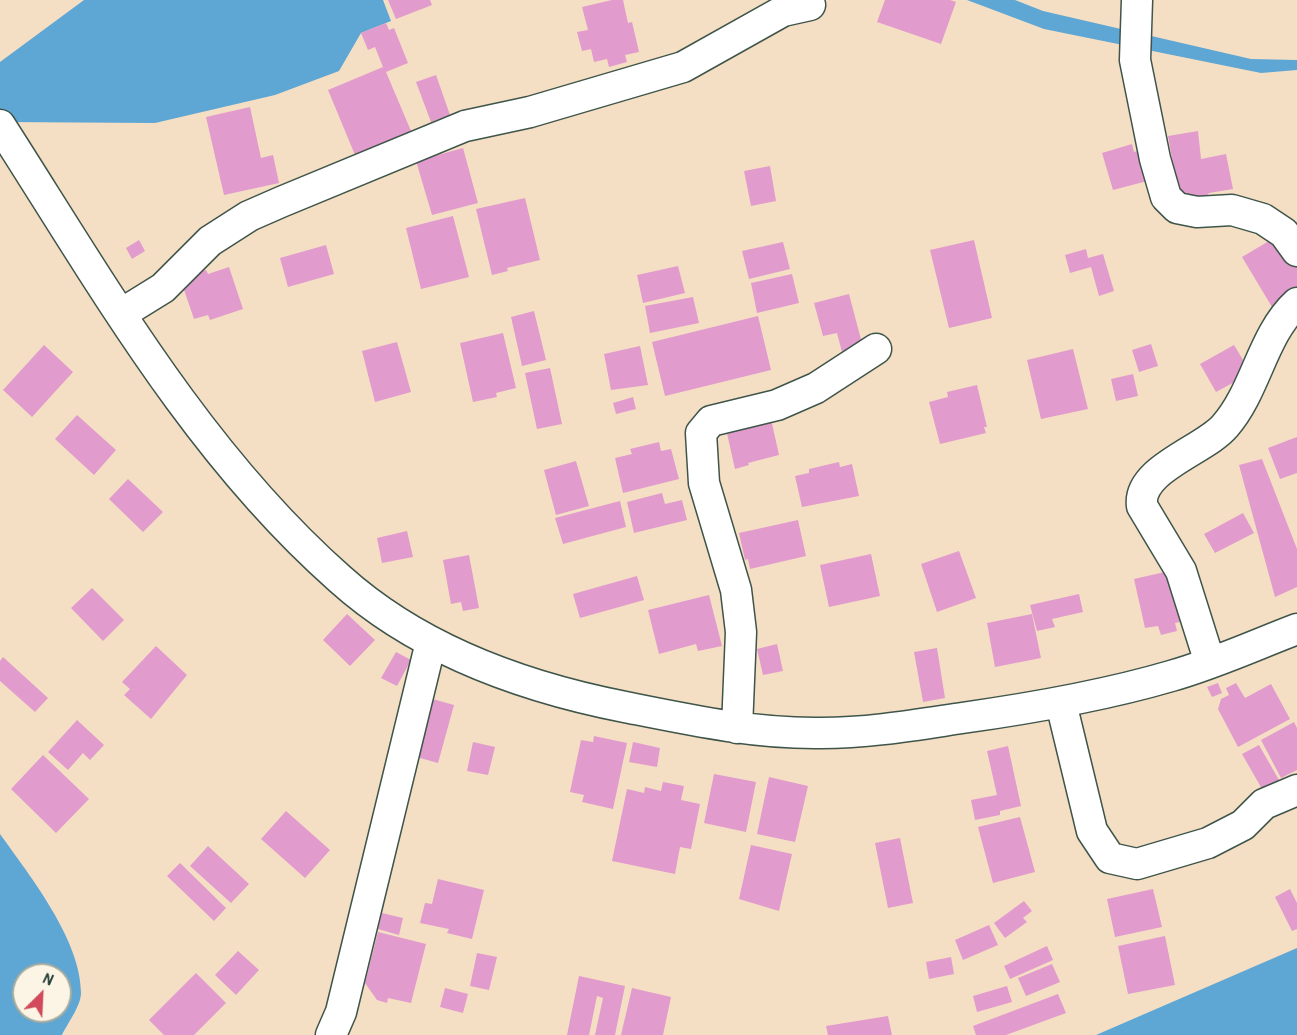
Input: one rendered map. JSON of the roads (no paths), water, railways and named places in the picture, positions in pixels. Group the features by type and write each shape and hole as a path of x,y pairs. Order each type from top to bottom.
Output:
{"street":[{"path":"121,314 163,288 210,241 249,216 465,126 530,112 683,67 783,11 810,5"},
{"path":"1136,13 1135,60 1155,159 1166,197 1177,208 1197,212 1232,210 1263,219 1284,233 1297,251"},
{"path":"0,125 121,314 209,440 276,517 341,581 384,613 431,642 503,674 588,700 737,728 819,733 895,729 1061,703 1171,676 1297,629"},
{"path":"1210,663 1181,571 1142,506 1141,498 1149,483 1163,469 1226,426 1289,310 1297,303"},
{"path":"737,728 741,632 736,590 704,483 701,433 711,421 777,405 816,388 876,349"},
{"path":"331,1035 341,1012 431,642"},
{"path":"1061,703 1092,831 1110,858 1137,864 1209,843 1244,825 1264,804 1297,790"}],"water":[{"path":"84,0 383,0 391,21 361,33 339,71 275,95 155,123 0,122 0,62"},
{"path":"967,0 1015,0 1043,11 1251,59 1297,60 1297,70 1261,73 1044,29"},
{"path":"0,834 39,889 63,930 79,973 81,993 72,1016 72,963 12,963 12,1023 68,1023 62,1035 0,1035"},
{"path":"1297,948 1297,1035 1096,1035"}]}
